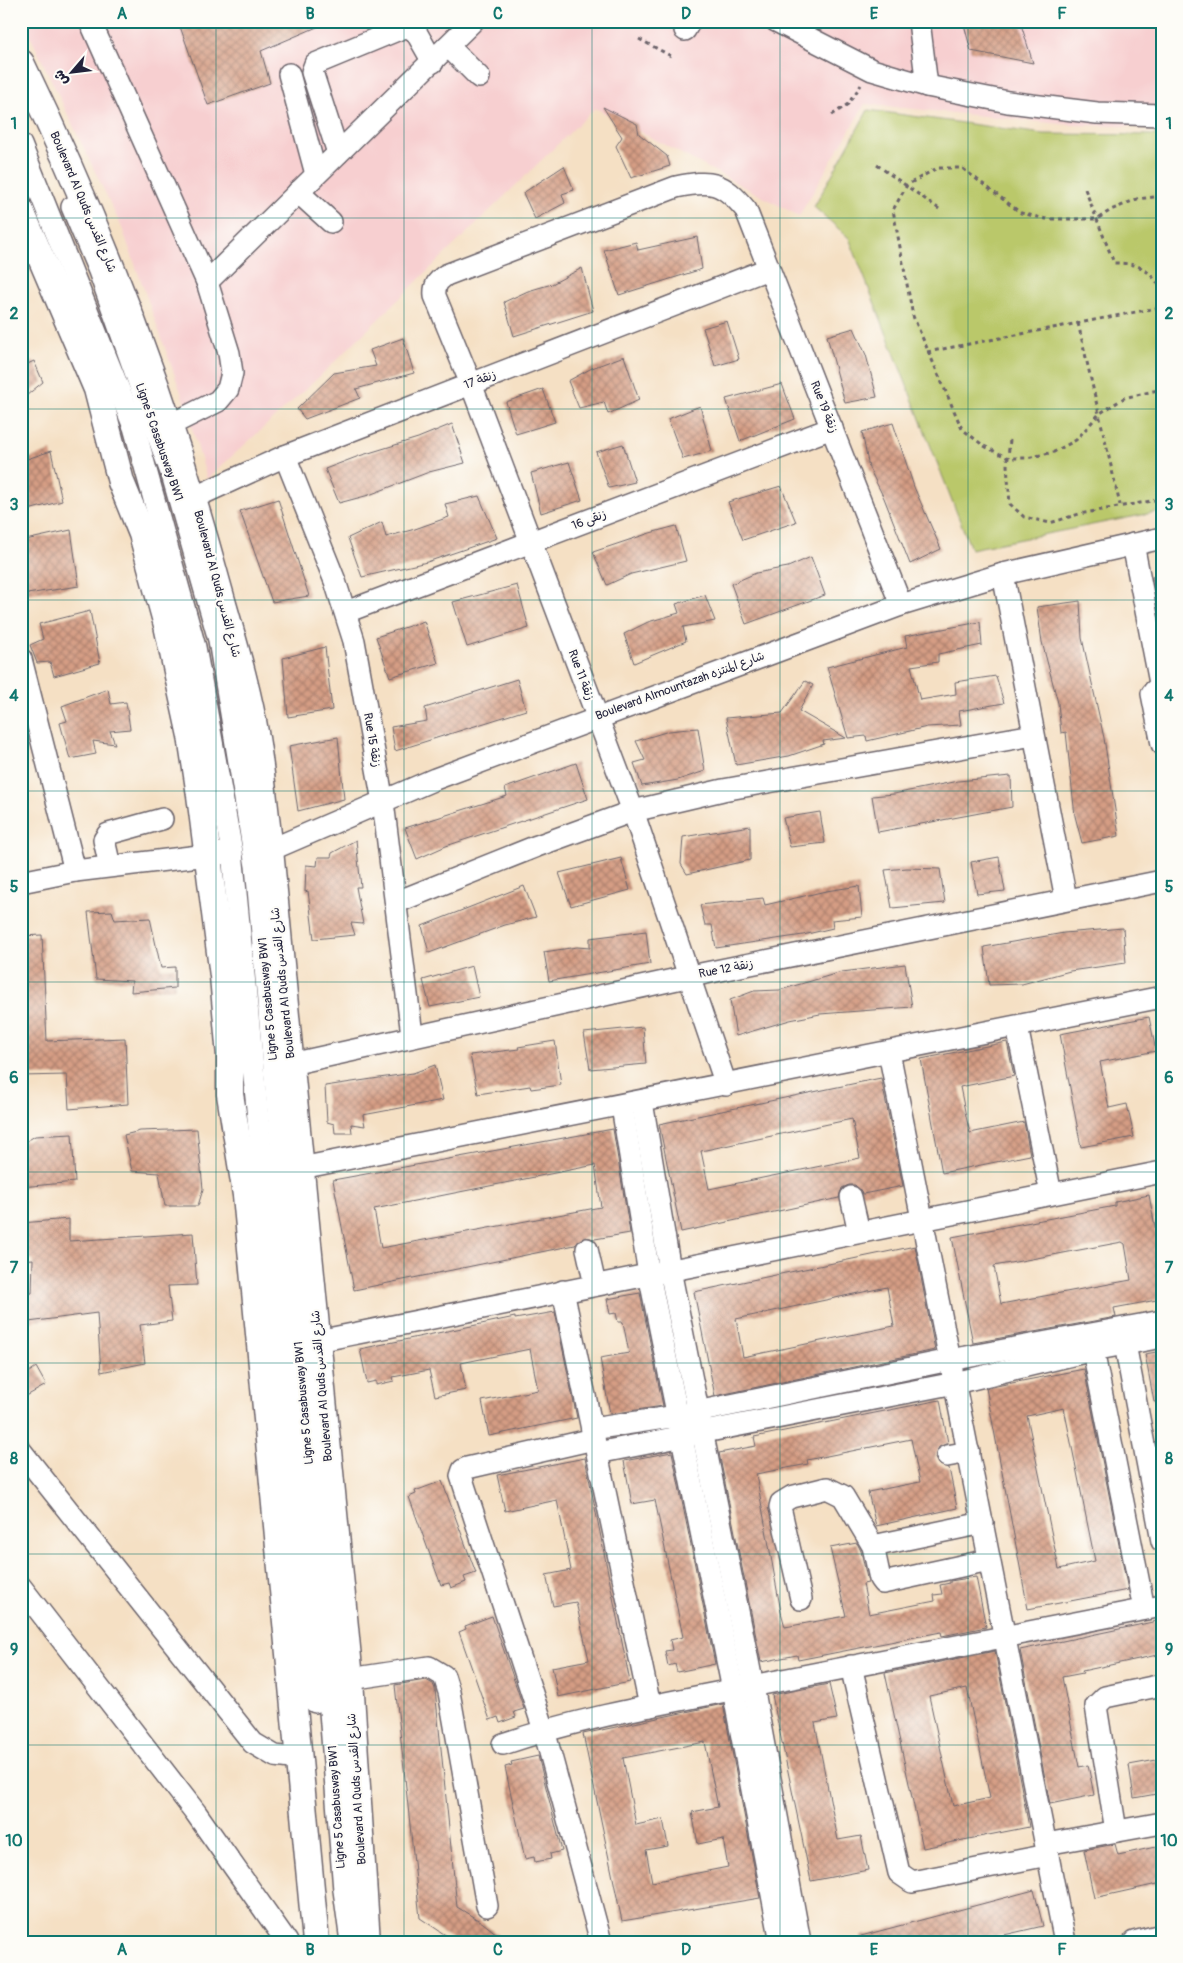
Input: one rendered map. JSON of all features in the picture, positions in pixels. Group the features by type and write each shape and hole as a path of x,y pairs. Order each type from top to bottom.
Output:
{"main road":[{"name":"Boulevard Al Quds شارع القدس","path":"21,63 71,169 136,330 194,498 256,737 262,850 291,1064 350,1679 367,1942"},
{"path":"21,211 97,389 121,482 142,534 167,624 180,680 200,795 220,853 223,976 230,1057 230,1094 246,1195 298,1759 313,1893 316,1942"}],"street":[{"path":"90,21 207,282 229,353 232,373 228,388 218,401 168,426"},
{"path":"207,282 473,21"},
{"path":"776,21 872,70 927,86 1008,102 1096,114 1162,115"},
{"path":"919,21 927,86"},
{"path":"338,153 313,76 312,67 315,64 406,26 416,32 432,62"},
{"path":"448,46 479,77"},
{"path":"289,74 316,174"},
{"name":"Ligne 5 Casabusway BW1","path":"21,93 40,130 99,271 173,478 220,640 262,850 344,1890 351,1942"},
{"name":"Ligne 5 Casabusway BW1","path":"21,145 134,427 195,647 220,853 339,1942"},
{"name":"Rue 19 زنقة","path":"435,296 436,285 446,275 676,187 701,182 716,185 731,192 746,210 902,605"},
{"path":"298,192 331,222"},
{"name":"زنقة 17","path":"194,498 285,456 768,269"},
{"name":"Rue 11 زنقة","path":"435,296 471,384 633,812 691,976 726,1085"},
{"name":"زنقى 16","path":"346,612 832,428"},
{"name":"Rue 15 زنقة","path":"285,456 346,612 354,641 383,802 412,1035"},
{"name":"Boulevard Almountazah شارع المنتزه","path":"21,882 110,866 262,850 383,802 435,779 597,717 902,605 1003,574 1162,538"},
{"path":"1133,544 1158,691 1162,744"},
{"path":"1003,574 1066,899"},
{"path":"21,659 74,871"},
{"path":"396,902 537,846 633,812 723,790 1034,735"},
{"path":"110,866 104,840 108,834 162,819"},
{"name":"Rue 12 زنقة","path":"291,1064 412,1035 691,976 1162,881"},
{"path":"301,1168 632,1104 1162,997"},
{"path":"1016,1027 1050,1194"},
{"path":"889,1052 922,1220 930,1299 950,1360 955,1383 1066,1942"},
{"path":"632,1104 670,1270 699,1422 743,1688 781,1942"},
{"path":"632,1104 649,1274 679,1426 743,1688 800,1942"},
{"path":"318,1341 1162,1172"},
{"path":"851,1197 859,1232"},
{"path":"587,1249 595,1285"},
{"path":"563,1292 650,1706"},
{"path":"602,1942 544,1730 461,1479 462,1473 467,1468 595,1441 699,1422 950,1360 1162,1321"},
{"path":"699,1422 955,1383 1094,1350 1162,1337"},
{"path":"1125,1344 1162,1541"},
{"path":"503,1744 544,1730 650,1706 1005,1635 1153,1608 1094,1350"},
{"path":"21,1451 253,1743 275,1756 298,1759"},
{"path":"948,1456 969,1452"},
{"path":"801,1599 780,1507 785,1499 827,1488 843,1496 873,1546 880,1579 883,1583 989,1560"},
{"path":"873,1546 983,1523"},
{"path":"21,1587 196,1813 287,1942"},
{"path":"851,1666 899,1873 902,1877 912,1882 1116,1831 1162,1823"},
{"path":"350,1679 429,1668 444,1676 449,1692 487,1906"},
{"path":"1116,1831 1096,1706 1105,1697 1162,1685"},
{"path":"1134,1942 1162,1935"}],"path":[{"path":"639,39 671,56"},
{"path":"832,115 848,104 872,70"},
{"path":"877,165 942,211"},
{"path":"1162,196 1137,199 1111,210 1097,219 1046,219 1021,213 962,168 937,168 906,185 893,210 912,316 962,429 984,446 1008,458 1027,458 1054,452 1076,440 1098,414 1124,398 1162,389"},
{"path":"1085,189 1114,263 1134,263 1153,277 1162,289"},
{"path":"927,352 1162,307"},
{"path":"1078,323 1120,505"},
{"path":"1010,440 1008,458 1010,504 1024,517 1050,523 1120,505 1162,499"}],"shaded area":[{"path":"23,21 1162,21 1162,127 1070,125 865,104 799,216 595,108 319,377 207,479 184,401 122,228"}],"green space":[{"path":"868,110 1043,134 1162,135 1162,511 971,549 849,238 814,207"}],"building":[{"path":"178,21 331,21 261,51 270,83 208,105"},
{"path":"963,21 1020,21 1033,63 971,51"},
{"path":"603,107 637,124 639,134 667,156 670,166 631,178 616,146 622,137"},
{"path":"564,166 574,190 562,194 565,203 535,219 523,193"},
{"path":"697,237 702,269 619,295 604,250 636,242 638,250"},
{"path":"582,268 593,311 514,336 504,302 528,291 552,284"},
{"path":"727,321 739,359 715,366 703,328"},
{"path":"854,328 866,355 877,397 845,403 827,336"},
{"path":"403,338 414,373 356,389 360,398 305,419 297,409 334,373 376,366 370,350"},
{"path":"624,356 639,400 608,414 604,402 579,408 568,381 592,368"},
{"path":"34,361 43,382 21,400 21,367"},
{"path":"782,384 795,419 740,441 726,399"},
{"path":"543,389 555,422 516,434 506,402"},
{"path":"700,406 712,451 683,459 668,419"},
{"path":"893,423 914,487 941,549 910,564 884,498 869,468 862,432"},
{"path":"452,424 465,463 429,472 369,495 339,503 325,469 359,456 418,438"},
{"path":"623,444 635,482 609,488 596,452"},
{"path":"51,451 62,501 21,512 21,461"},
{"path":"569,462 582,500 541,513 531,473"},
{"path":"781,486 796,522 743,540 728,502"},
{"path":"479,496 497,538 427,562 362,577 348,538 382,522 386,537 415,529 449,517 445,504"},
{"path":"278,499 309,596 272,602 240,511"},
{"path":"676,526 686,561 631,574 607,585 593,552"},
{"path":"71,530 79,586 27,594 21,569 21,541"},
{"path":"811,557 825,595 746,624 731,584 756,573 788,567"},
{"path":"1162,575 1162,623 1161,623 1152,577"},
{"path":"517,585 529,628 467,647 453,602"},
{"path":"705,595 715,621 683,627 686,641 634,663 624,634 648,622 679,613 676,604"},
{"path":"1080,601 1082,638 1104,738 1119,836 1082,843 1075,816 1066,732 1061,733 1058,703 1042,642 1037,607"},
{"path":"90,611 100,663 54,676 50,662 37,663 30,645 43,639 39,624"},
{"path":"424,621 438,663 390,677 376,637"},
{"path":"980,622 982,645 938,654 938,662 911,666 920,700 956,694 955,682 996,676 1004,703 959,711 961,725 927,727 867,741 866,736 848,738 827,667 907,647 905,636"},
{"path":"325,647 332,710 288,717 283,658"},
{"path":"517,679 526,710 395,751 391,727 427,721 425,708"},
{"path":"805,681 813,685 799,711 846,738 823,741 824,744 789,756 736,765 726,718 782,713"},
{"path":"108,689 111,704 126,702 130,729 110,731 115,744 93,741 96,754 70,759 60,723 67,721 62,706"},
{"path":"698,728 705,771 678,780 642,786 634,763 645,760 636,741 669,731"},
{"path":"338,737 344,799 298,811 289,746"},
{"path":"576,763 588,799 446,846 417,859 405,828 507,796 505,788"},
{"path":"1011,776 1012,807 878,832 872,796 894,794 958,781"},
{"path":"820,812 825,843 790,847 783,818"},
{"path":"750,826 750,860 687,874 681,864 683,837"},
{"path":"356,840 361,887 356,887 363,924 351,923 355,935 314,939 308,891 305,892 306,865 317,866 318,857 331,857 332,853"},
{"path":"999,857 1005,891 977,894 971,862"},
{"path":"621,858 630,890 571,906 559,873"},
{"path":"907,868 940,869 945,903 892,908 885,870"},
{"path":"524,886 536,917 505,925 429,953 422,926"},
{"path":"859,886 862,917 832,920 833,928 803,935 716,948 712,925 705,925 700,905 763,898 765,905 826,891"},
{"path":"112,911 115,920 150,918 161,968 175,967 175,988 131,992 132,981 96,979 88,912"},
{"path":"1123,928 1126,963 1070,971 1022,984 989,985 984,947 1064,933"},
{"path":"646,931 650,964 549,981 544,952 577,947 590,948 590,938"},
{"path":"42,935 47,1041 125,1038 128,1104 69,1109 67,1075 21,1076 21,936"},
{"path":"905,964 912,1007 820,1014 790,1020 736,1036 730,1000 754,991 780,990 842,972"},
{"path":"472,966 479,997 430,1007 423,980"},
{"path":"1149,1017 1156,1051 1100,1062 1109,1108 1127,1104 1134,1137 1081,1147 1060,1034"},
{"path":"643,1027 646,1064 590,1069 584,1033"},
{"path":"555,1041 561,1085 531,1089 530,1086 478,1094 470,1055 519,1049 518,1047"},
{"path":"1007,1042 1014,1076 960,1087 970,1133 1024,1122 1030,1155 942,1173 921,1059"},
{"path":"435,1065 443,1100 363,1115 365,1126 351,1124 352,1133 335,1133 334,1124 327,1122 325,1086 413,1073"},
{"path":"881,1078 903,1186 863,1194 855,1185 849,1185 842,1188 839,1198 681,1232 659,1124","holes":["852,1119 860,1158 709,1189 701,1151"]},
{"path":"197,1129 203,1189 198,1206 165,1206 159,1173 132,1171 124,1135 140,1131"},
{"path":"613,1129 630,1233 595,1239 585,1237 575,1245 354,1290 333,1180","holes":["595,1165 601,1207 381,1248 374,1209"]},
{"path":"72,1134 75,1182 21,1187 21,1140 27,1141 35,1136"},
{"path":"1149,1195 1162,1264 1162,1299 1114,1308 1116,1317 973,1343 952,1237 1115,1206 1115,1202","holes":["1122,1242 1125,1244 1131,1280 1001,1304 994,1266"]},
{"path":"69,1219 69,1241 193,1233 197,1285 168,1286 172,1321 140,1325 145,1363 101,1372 97,1313 21,1323 21,1295 32,1293 33,1259 21,1260 21,1223"},
{"path":"915,1246 935,1350 715,1396 694,1292","holes":["887,1287 894,1326 743,1357 736,1319"]},
{"path":"640,1293 663,1406 610,1414 600,1358 629,1353 623,1322 618,1322 616,1313 610,1314 607,1299"},
{"path":"555,1312 577,1418 489,1436 482,1401 538,1390 530,1349 461,1363 466,1390 435,1396 429,1370 393,1377 394,1381 376,1385 376,1381 367,1383 360,1349 515,1317 515,1319"},
{"path":"1162,1351 1162,1401 1154,1402 1145,1354"},
{"path":"36,1367 46,1385 21,1399 21,1378"},
{"path":"1084,1369 1128,1590 1028,1609 986,1388","holes":["1064,1408 1095,1561 1059,1569 1027,1416"]},
{"path":"940,1400 948,1443 939,1447 935,1458 938,1464 949,1468 957,1508 876,1526 868,1492 920,1482 911,1439 807,1460 808,1464 756,1474 781,1612 785,1627 846,1616 830,1548 857,1543 861,1551 868,1583 863,1584 869,1614 935,1601 934,1595 942,1594 940,1585 950,1583 950,1581 976,1577 986,1627 942,1636 941,1632 798,1660 797,1655 761,1662 719,1453 756,1446 754,1437"},
{"path":"672,1452 715,1664 677,1672 675,1664 668,1666 665,1651 672,1650 670,1640 683,1637 655,1500 632,1504 624,1461"},
{"path":"585,1458 630,1682 558,1697 552,1667 589,1660 576,1602 553,1606 546,1575 571,1570 557,1500 505,1511 497,1475"},
{"path":"442,1481 476,1573 464,1577 466,1582 451,1588 449,1583 441,1585 409,1497 416,1494 415,1491"},
{"path":"492,1616 524,1709 514,1712 516,1717 500,1723 498,1717 490,1720 459,1632 466,1629 465,1626"},
{"path":"1162,1620 1162,1654 1062,1677 1079,1767 1088,1765 1094,1795 1050,1804 1020,1650"},
{"path":"995,1651 1029,1827 923,1848 885,1673","holes":["967,1688 990,1798 953,1806 929,1696"]},
{"path":"426,1680 433,1684 435,1689 457,1907 483,1923 507,1942 456,1942 420,1918 395,1685"},
{"path":"829,1684 837,1719 815,1723 838,1840 861,1836 868,1870 811,1881 772,1695"},
{"path":"723,1704 760,1898 622,1921 583,1734","holes":["705,1742 718,1807 692,1812 698,1844 723,1839 728,1867 652,1882 646,1850 668,1846 663,1819 636,1825 623,1758"]},
{"path":"538,1756 562,1851 550,1854 551,1859 535,1862 534,1857 525,1859 505,1767 512,1765 511,1762"},
{"path":"1162,1759 1162,1793 1134,1798 1129,1765"},
{"path":"1115,1844 1118,1855 1160,1846 1162,1883 1094,1898 1084,1850"},
{"path":"1034,1890 1043,1926 974,1942 861,1942 861,1936"}]}
